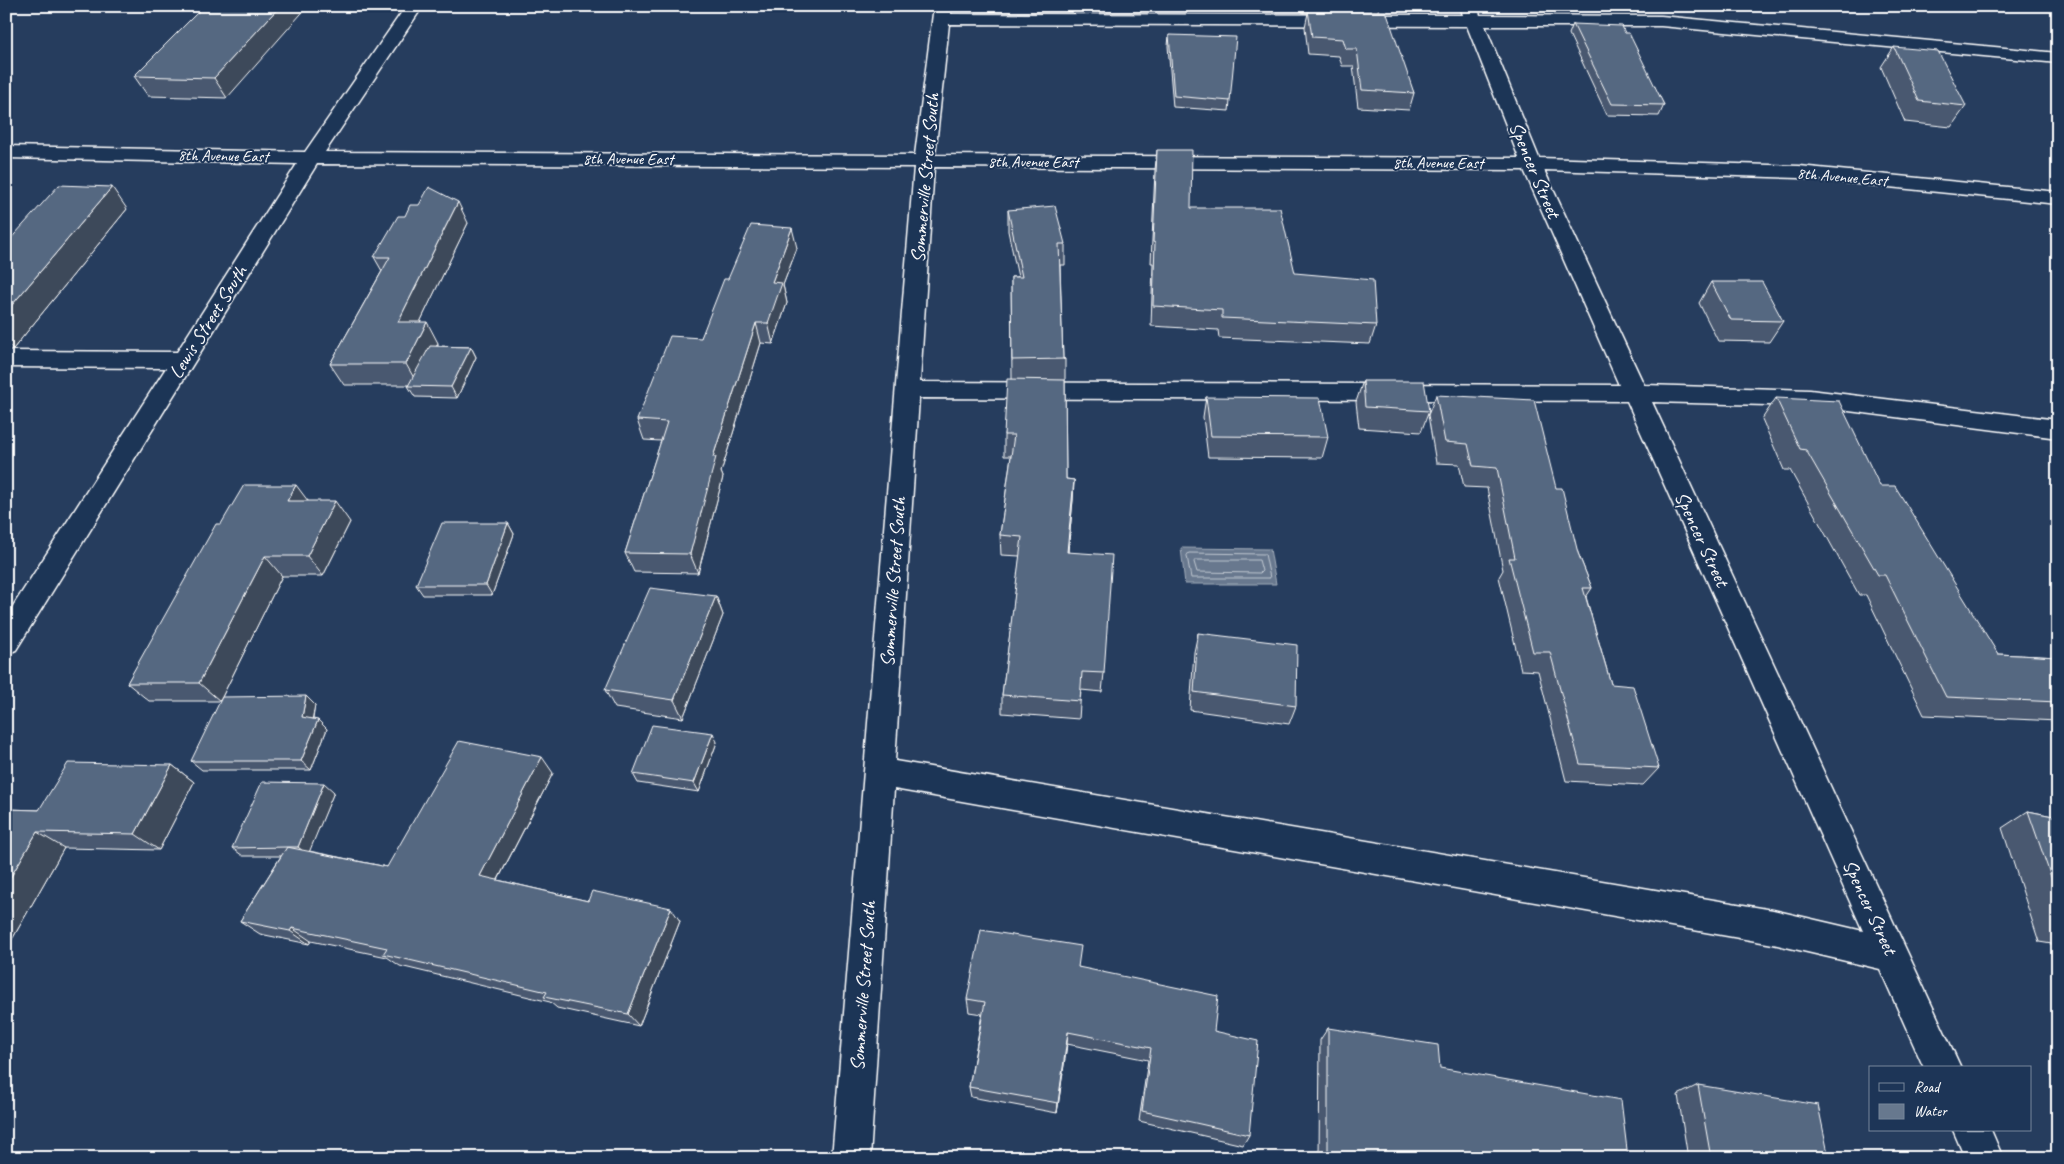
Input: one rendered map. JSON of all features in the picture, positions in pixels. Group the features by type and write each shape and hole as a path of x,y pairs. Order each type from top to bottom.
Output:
{"street":[{"name":"Lewis Street South","path":"6,642 311,158 415,6"},
{"path":"942,13 1471,13 1661,21 2058,58"},
{"name":"Sommerville Street South","path":"851,1158 924,161 942,13"},
{"name":"Spencer Street","path":"1471,13 1531,164 1942,1066"},
{"name":"8th Avenue East","path":"6,152 311,158 1531,164 1799,172 2058,198"},
{"path":"6,359 185,360"},
{"path":"907,390 1635,393 1810,398 2058,429"},
{"path":"879,772 1773,928 1891,954"},
{"path":"1973,1132 1984,1158"}],"water":[{"path":"1181,548 1270,549 1276,584 1185,584"}],"building":[{"path":"204,6 280,6 214,78 134,76"},
{"path":"1308,10 1386,11 1414,93 1362,90 1357,49 1346,49 1343,39 1312,37"},
{"path":"1573,24 1622,26 1625,33 1629,33 1664,105 1612,104"},
{"path":"1169,35 1236,37 1230,101 1174,96"},
{"path":"1894,47 1938,51 1966,106 1919,101"},
{"path":"1157,150 1192,150 1191,208 1280,208 1295,273 1373,280 1376,325 1222,318 1222,310 1153,306 1155,243 1153,242"},
{"path":"59,185 112,187 6,312 6,244"},
{"path":"429,187 458,202 398,322 427,322 406,364 330,364 390,257 374,257 398,216 405,216 410,205 419,205"},
{"path":"1055,206 1065,244 1059,244 1063,359 1065,359 1012,360 1011,277 1022,277 1008,210"},
{"path":"751,225 792,228 772,282 782,283 768,323 756,323 713,457 716,457 690,554 625,553 667,422 637,420 670,336 701,338 724,279 728,279"},
{"path":"1711,282 1762,282 1783,321 1731,320"},
{"path":"430,346 471,347 451,387 408,386"},
{"path":"1007,379 1065,380 1066,479 1074,480 1067,552 1112,555 1104,673 1082,672 1080,701 1002,695 1022,537 1000,535 1014,435 1004,435"},
{"path":"1363,381 1424,381 1429,411 1365,407"},
{"path":"1436,395 1534,400 1556,488 1562,488 1578,553 1592,588 1583,588 1611,684 1633,686 1659,768 1580,764 1550,652 1533,652 1509,558 1515,558 1497,468 1473,466 1468,444 1445,442"},
{"path":"1206,397 1320,398 1328,437 1211,436"},
{"path":"1776,398 1839,401 1880,486 1895,486 1998,654 2058,657 2058,702 1946,697 1885,575 1878,575 1806,450 1800,449"},
{"path":"244,485 296,485 287,501 335,501 307,556 265,556 199,683 127,683 216,524 221,524"},
{"path":"442,523 508,523 486,585 416,585"},
{"path":"650,588 716,596 674,700 605,690"},
{"path":"1198,633 1297,645 1296,706 1194,692"},
{"path":"306,696 302,717 318,720 301,761 191,761 222,697"},
{"path":"652,725 713,733 694,783 633,774"},
{"path":"459,741 542,757 480,876 588,901 592,891 671,908 628,1014 544,997 547,992 383,954 387,948 292,928 290,931 240,921 287,847 387,867"},
{"path":"68,763 172,765 135,834 37,832 6,885 6,809 39,810"},
{"path":"262,782 324,783 298,847 232,848"},
{"path":"2028,811 2058,817 2058,897"},
{"path":"981,930 1081,946 1078,967 1218,996 1214,1031 1258,1041 1249,1135 1142,1111 1151,1048 1068,1032 1058,1103 969,1087 985,1002 967,999"},
{"path":"1328,1028 1438,1045 1440,1068 1621,1100 1628,1158 1328,1158"},
{"path":"1698,1085 1818,1105 1829,1158 1711,1158"}]}
